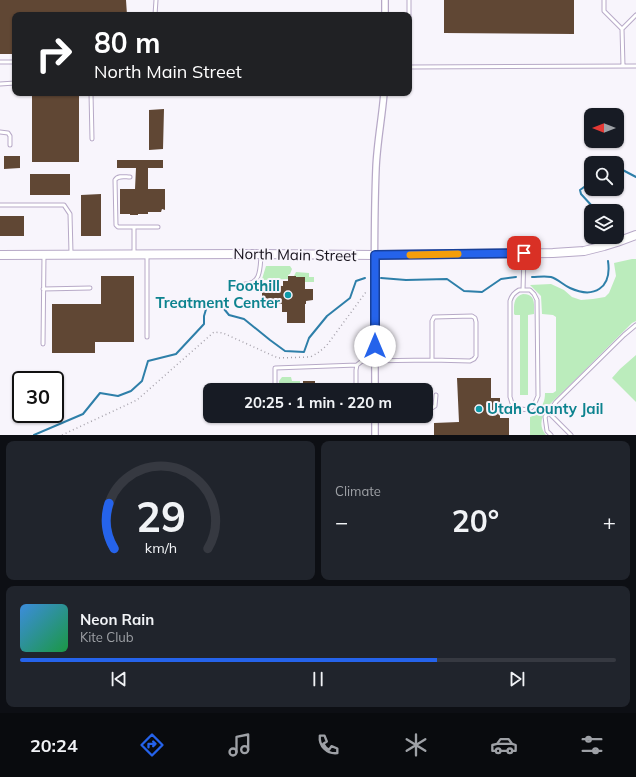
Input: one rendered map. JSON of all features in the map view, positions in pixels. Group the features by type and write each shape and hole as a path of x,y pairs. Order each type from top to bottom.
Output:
{"street":[{"path":"384,0 384,12"},
{"path":"375,383 376,162 384,96"},
{"name":"North Main Street","path":"0,255 375,255 553,253 584,251 617,242 636,234"},
{"path":"375,423 375,435"}],"lane":[{"path":"155,12 156,0"},
{"path":"410,0 410,12"},
{"path":"604,0 604,11 622,29 623,66"},
{"path":"622,29 636,15"},
{"path":"0,62 12,62"},
{"path":"412,67 636,66"},
{"path":"0,84 12,83"},
{"path":"91,96 92,139"},
{"path":"0,132 8,133 10,136 10,145"},
{"path":"130,177 118,177 115,180 115,223 118,227 158,227"},
{"path":"0,206 64,205 70,214 71,255"},
{"path":"134,227 134,254"},
{"path":"523,290 524,253"},
{"path":"147,254 147,337"},
{"path":"245,284 252,283 258,277 261,254"},
{"path":"43,344 44,255"},
{"path":"44,289 90,288"},
{"path":"523,290 530,290 534,294 537,300 538,309 538,396 531,408 525,410 518,408 513,404 510,397 510,301 515,292 523,290"},
{"path":"275,383 275,368 357,365 362,361 375,360 470,361 474,360 476,356 475,318 472,316 434,317 432,321 432,360"},
{"path":"551,435 547,431 545,417 556,402 636,325"},
{"path":"356,383 357,365"},
{"path":"433,407 435,406 436,394"},
{"path":"549,412 571,435"}],"path":[{"path":"62,435 137,400 214,332 223,333 278,358 310,357 322,350 327,345 366,292"}],"green space":[{"path":"636,259 636,321 632,323 546,408 541,425 546,435 530,435 530,417 543,412 538,411 545,398 545,393 553,393 556,391 556,317 553,315 542,314 541,296 530,285 551,284 564,290 572,297 581,300 605,297 609,293 616,276 614,263"},
{"path":"266,266 290,266 292,269 288,275 288,279 263,280"},
{"path":"296,272 309,273 309,277 314,277 314,282 305,282 305,277 294,276"},
{"path":"523,294 530,296 534,303 534,314 528,315 528,395 520,395 520,315 514,314 516,299"},
{"path":"636,355 636,402 612,378"},
{"path":"282,377 291,377 292,381 300,381 300,383 279,383"}],"building":[{"path":"0,0 126,0 127,12 12,12 12,54 0,54"},
{"path":"444,0 574,0 574,34 444,33"},
{"path":"32,96 79,96 79,162 32,162"},
{"path":"164,109 163,149 149,150 149,110"},
{"path":"4,156 20,156 20,168 4,169"},
{"path":"117,160 163,160 163,168 148,168 148,189 165,189 165,210 162,209 161,212 148,212 148,214 138,215 120,214 120,189 135,189 136,168 117,168"},
{"path":"30,174 70,174 70,195 30,195"},
{"path":"101,194 101,236 81,236 81,195"},
{"path":"0,216 24,216 24,236 0,236"},
{"path":"101,276 134,276 134,342 95,342 95,353 52,353 52,304 101,304"},
{"name":"Foothill Treatment Center","path":"288,276 305,277 305,289 313,289 313,300 306,301 305,304 305,323 287,323 287,312 282,312 282,304 262,303 262,285 283,286 283,281 288,281"},
{"name":"Utah County Jail","path":"457,378 491,378 491,398 500,398 500,418 509,418 509,435 434,435 434,423 459,422"},
{"path":"303,381 315,381 315,383 303,383"}],"waterway":[{"path":"624,171 636,177"},
{"path":"584,187 580,190 581,194 590,204"},
{"path":"532,277 551,277 567,287 579,291 594,291 600,289 607,278 608,261"},
{"path":"381,278 406,280 447,279 464,291 482,292 501,279 516,277"},
{"path":"34,435 83,414 100,393 118,396 131,391 142,381 148,361 176,354 204,324 204,316 207,306 220,304 229,315 244,319 285,351 304,352 309,338 327,316 350,298 356,281 365,278"}],"slow traffic":[{"path":"410,255 458,254"}],"place":[{"name":"Foothill Treatment Center","path":"288,295"},
{"name":"Utah County Jail","path":"479,409"}],"route":[{"path":"375,346 375,255 524,253"}]}
